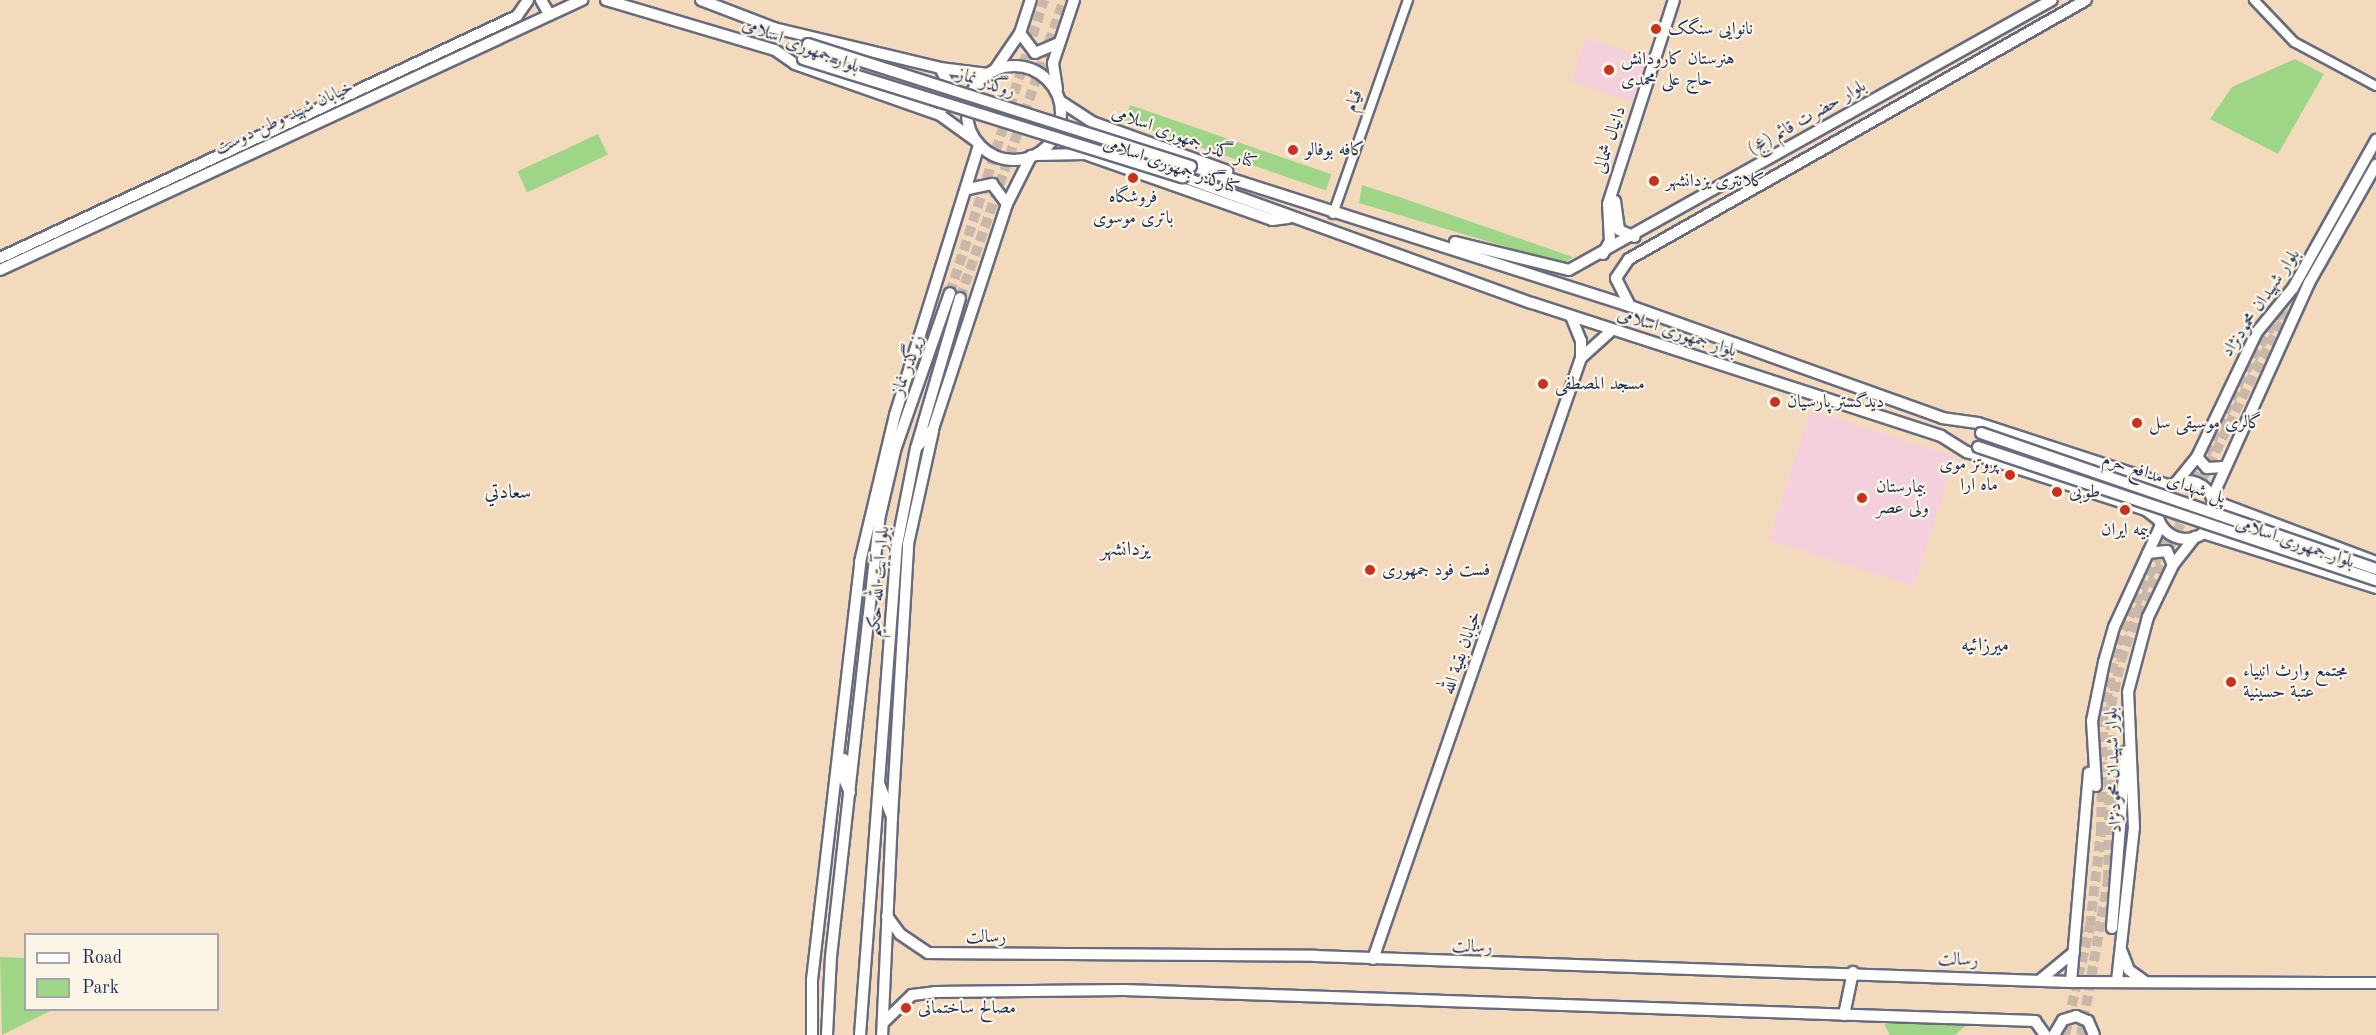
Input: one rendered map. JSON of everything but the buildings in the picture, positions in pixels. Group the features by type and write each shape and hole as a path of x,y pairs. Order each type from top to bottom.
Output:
{"main road":[{"path":"541,0 549,14"},
{"name":"خیابان شهید وطن دوست","path":"0,258 451,52 582,0"},
{"name":"بلوار جمهوری اسلامی","path":"606,0 775,50 795,64 935,113 978,143"},
{"name":"بلوار جمهوری اسلامی","path":"701,0 774,28 940,68 991,72"},
{"path":"812,1035 812,980 860,562 895,415 968,189 978,143 967,110 975,87 991,72 1020,33 1031,0"},
{"path":"882,1035 908,544 933,429 1007,204 1034,156 1058,131 1059,100 1053,63 1074,0"},
{"name":"دانیال شمالی","path":"1601,257 1610,241 1613,196 1674,0"},
{"name":"دانیال شمالی","path":"1659,54 1680,0"},
{"name":"بلوار حضرت قائم (عج)","path":"1440,243 1482,247 1569,270 1601,257 1871,100 2052,0"},
{"name":"بلوار حضرت قائم (عج)","path":"1630,306 1616,278 1629,259 2086,0"},
{"name":"خیابان شهید وطن دوست","path":"451,52 518,16 528,1"},
{"name":"روگذر نماز","path":"774,28 808,44 1191,166"},
{"path":"1020,33 1035,53 1058,44"},
{"name":"روگذر نماز","path":"775,50 1183,177"},
{"path":"935,113 953,92 940,68"},
{"path":"991,72 1033,69 1059,100"},
{"name":"کنار گذر جمهوری اسلامی","path":"1059,100 1092,122 1289,194 1298,202"},
{"path":"1871,100 1880,115"},
{"path":"1085,154 1080,138 1092,122"},
{"name":"خیابان شهید وطن دوست","path":"0,270 267,136"},
{"name":"بلوار شهیدان محمودنژاد","path":"2173,485 2197,457 2229,381 2316,250 2376,140"},
{"path":"978,143 1006,159 1034,156"},
{"name":"کنارگذر جمهوری اسلامی","path":"1034,156 1085,154 1272,220 1294,218"},
{"name":"بلوار شهیدان محمودنژاد","path":"2213,500 2224,467 2310,282 2376,165"},
{"name":"بلوار جمهوری اسلامی","path":"1191,166 1333,214 1440,243 1630,306 1942,418 1978,423 2155,484 2173,485"},
{"name":"بلوار جمهوری اسلامی","path":"1183,177 1571,316 1941,436 1975,455 2146,510 2160,523"},
{"path":"968,189 992,184 1007,204"},
{"name":"دانیال شمالی","path":"1613,196 1615,222 1635,237"},
{"name":"زیرگذر نماز","path":"896,447 955,296 916,448"},
{"name":"خیابان بقیة الله","path":"1373,959 1581,358 1581,341 1571,316"},
{"name":"خیابان بقیة الله","path":"1581,358 1612,330"},
{"name":"پل شهدای مدافع حرم","path":"1942,418 2376,569"},
{"path":"916,448 933,429"},
{"name":"پل شهدای مدافع حرم","path":"1941,436 2376,580"},
{"name":"بلوار آیت الله حکیم","path":"827,1035 880,515 896,447"},
{"name":"بلوار آیت الله حکیم","path":"860,1035 893,578 916,448"},
{"path":"2197,457 2207,468 2224,467"},
{"path":"2194,482 2213,500 2213,521 2199,535 2179,538 2160,523 2158,503 2173,485 2194,482"},
{"path":"2146,510 2155,484"},
{"name":"بلوار جمهوری اسلامی","path":"2213,500 2249,517 2376,562"},
{"path":"860,562 880,515"},
{"path":"2243,542 2241,528 2249,517"},
{"name":"بلوار شهیدان محمودنژاد","path":"2096,786 2092,745 2114,627 2160,523"},
{"name":"بلوار جمهوری اسلامی","path":"2199,535 2243,542 2376,588"},
{"name":"بلوار شهیدان محمودنژاد","path":"2117,981 2134,828 2126,730 2135,658 2173,565 2199,535"},
{"path":"2148,553 2163,549 2173,565"},
{"path":"843,711 843,777 850,793"},
{"path":"2112,928 2126,730"},
{"path":"2071,982 2092,745"},
{"path":"878,780 892,817"},
{"name":"رسالت","path":"887,916 900,934 928,953 1373,959 1853,972 2071,982 2117,981"},
{"path":"2121,948 2129,970 2144,981"},
{"path":"2040,980 2074,952"},
{"path":"1844,1015 1853,972"},
{"path":"2117,981 2376,983"},
{"path":"883,1023 912,995 1027,990 2035,1021 2045,1035"},
{"path":"2055,1035 2063,1020 2076,1016 2088,1021 2094,1035"}],"street":[{"name":"قیام","path":"1333,214 1408,0"},
{"path":"2254,0 2294,42 2376,86"}],"shaded area":[{"name":"هنرستان کارودانش حاج علی محمدی","path":"1586,38 1647,58 1633,102 1572,82"},
{"name":"بیمارستان ولی عصر","path":"1811,410 1956,457 1914,586 1769,539"}],"green space":[{"path":"2295,59 2324,74 2278,154 2210,119 2232,87"},
{"path":"1130,105 1331,174 1326,190 1124,121"},
{"path":"598,134 608,155 527,192 517,172"},
{"path":"1362,185 1573,257 1564,264 1359,203"},
{"path":"0,957 24,958 24,1011 50,1011 2,1035"},
{"path":"1969,1023 1955,1035 1890,1035 1884,1024"}],"tunnel":[{"path":"950,293 1044,0"},
{"path":"960,298 1064,0"},
{"path":"2065,1035 2090,926 2101,832 2103,717 2117,644 2238,384 2284,304"},
{"path":"2081,1035 2108,880 2111,706 2121,660 2137,614 2255,371 2283,320 2299,304"}],"place":[{"name":"نانوایی سنگک","path":"1656,29"},
{"name":"هنرستان کارودانش حاج علی محمدی","path":"1609,70"},
{"name":"کافه بوفالو","path":"1293,150"},
{"name":"فروشگاه باتری موسوی","path":"1133,178"},
{"name":"کلانتری یزدانشهر","path":"1654,181"},
{"name":"مسجد المصطفی","path":"1543,384"},
{"name":"دیدگستر پارسیان","path":"1775,402"},
{"name":"گالری موسیقی سل","path":"2137,423"},
{"name":"پروتز موی ماه ارا","path":"2010,475"},
{"name":"طوبی","path":"2057,492"},
{"name":"بیمارستان ولی عصر","path":"1862,498"},
{"name":"بیمه ایران","path":"2125,510"},
{"name":"فست فود جمهوری","path":"1370,570"},
{"name":"مجتمع وارث انبياء عتبة حسينية","path":"2231,682"},
{"name":"مصالح ساختمانی","path":"906,1008"}],"district":[{"name":"سعادتي","path":"508,493"},
{"name":"یزدانشهر","path":"1125,550"},
{"name":"میرزائیه","path":"1985,646"}]}
